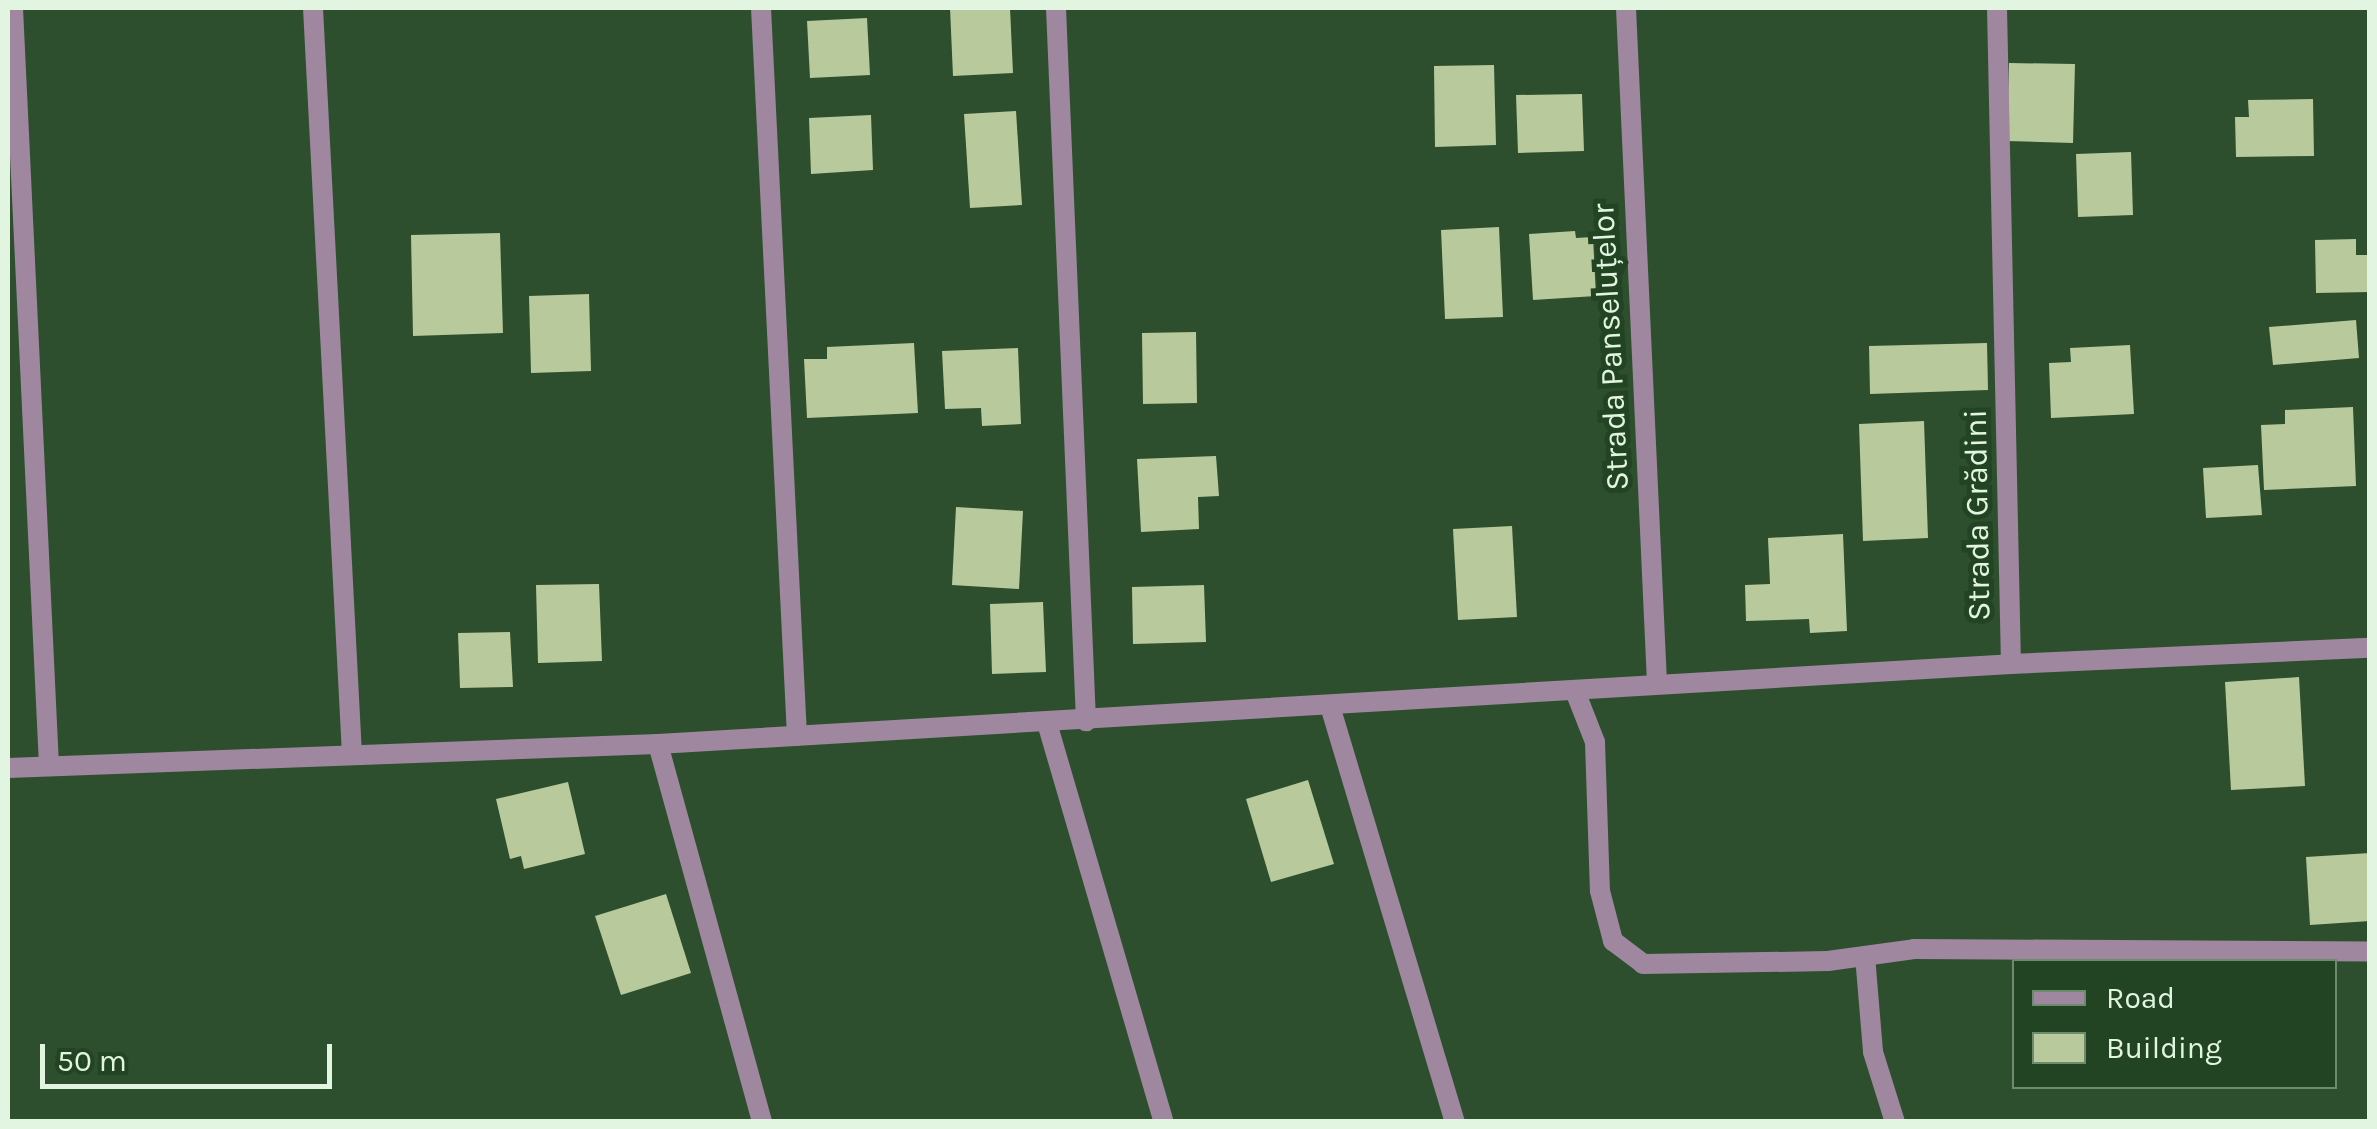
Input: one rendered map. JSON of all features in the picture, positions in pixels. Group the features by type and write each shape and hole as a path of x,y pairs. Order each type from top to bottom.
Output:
{"street":[{"path":"13,8 49,766"},
{"path":"313,8 352,755"},
{"path":"761,8 797,736"},
{"path":"1056,8 1086,721"},
{"name":"Strada Panseluțelor","path":"1626,8 1656,684"},
{"name":"Strada Grădini","path":"1997,8 2012,664 2370,648"},
{"path":"8,768 658,744 2012,664"},
{"path":"1575,691 1595,742 1600,891 1613,940 1643,964 1698,968 1914,949 2370,950"},
{"path":"1330,706 1454,1122"},
{"path":"1047,723 1164,1122"},
{"path":"658,744 762,1122"},
{"path":"1865,956 1873,1052 1894,1122"}],"building":[{"path":"950,8 1010,8 1013,73 953,76"},
{"path":"867,18 870,75 810,78 807,21"},
{"path":"2009,63 2075,64 2073,143 2007,141"},
{"path":"1494,65 1496,145 1435,147 1434,66"},
{"path":"1582,94 1584,151 1518,153 1516,95"},
{"path":"2313,99 2314,156 2236,157 2235,117 2249,117 2248,100"},
{"path":"1016,111 1022,205 970,208 964,114"},
{"path":"871,115 873,170 811,174 809,118"},
{"path":"2131,152 2133,215 2078,217 2076,154"},
{"path":"1499,227 1503,317 1445,319 1441,230"},
{"path":"1575,231 1576,238 1593,237 1596,296 1533,300 1529,234"},
{"path":"500,233 503,333 413,336 411,235"},
{"path":"2356,239 2356,255 2370,255 2370,292 2316,293 2315,240"},
{"path":"589,294 591,371 531,373 529,296"},
{"path":"2356,320 2359,358 2273,365 2269,327"},
{"path":"1196,332 1197,403 1143,404 1142,333"},
{"path":"914,343 918,413 807,418 804,359 827,359 827,347"},
{"path":"1987,343 1988,390 1870,394 1869,346"},
{"path":"2130,345 2134,414 2051,418 2049,363 2071,362 2070,348"},
{"path":"1018,348 1021,424 982,426 981,408 945,409 942,351"},
{"path":"2353,407 2356,486 2264,490 2261,425 2285,424 2285,410"},
{"path":"1924,421 1928,538 1863,541 1859,424"},
{"path":"1216,456 1219,496 1198,497 1199,529 1141,532 1137,459"},
{"path":"2258,465 2262,515 2206,518 2203,468"},
{"path":"956,507 1023,511 1019,589 952,585"},
{"path":"1512,526 1517,617 1458,620 1453,529"},
{"path":"1843,534 1847,631 1810,633 1809,619 1746,621 1745,585 1770,584 1768,538"},
{"path":"599,584 602,661 538,663 536,585"},
{"path":"1204,585 1206,642 1133,644 1132,587"},
{"path":"1043,602 1046,672 992,674 990,604"},
{"path":"510,632 513,687 460,688 458,633"},
{"path":"2299,677 2305,786 2231,790 2225,682"},
{"path":"1308,780 1334,864 1271,882 1246,799"},
{"path":"568,782 585,854 524,869 521,856 510,859 496,799"},
{"path":"2370,853 2370,921 2310,925 2306,857"},
{"path":"666,894 691,973 621,995 595,916"}]}
